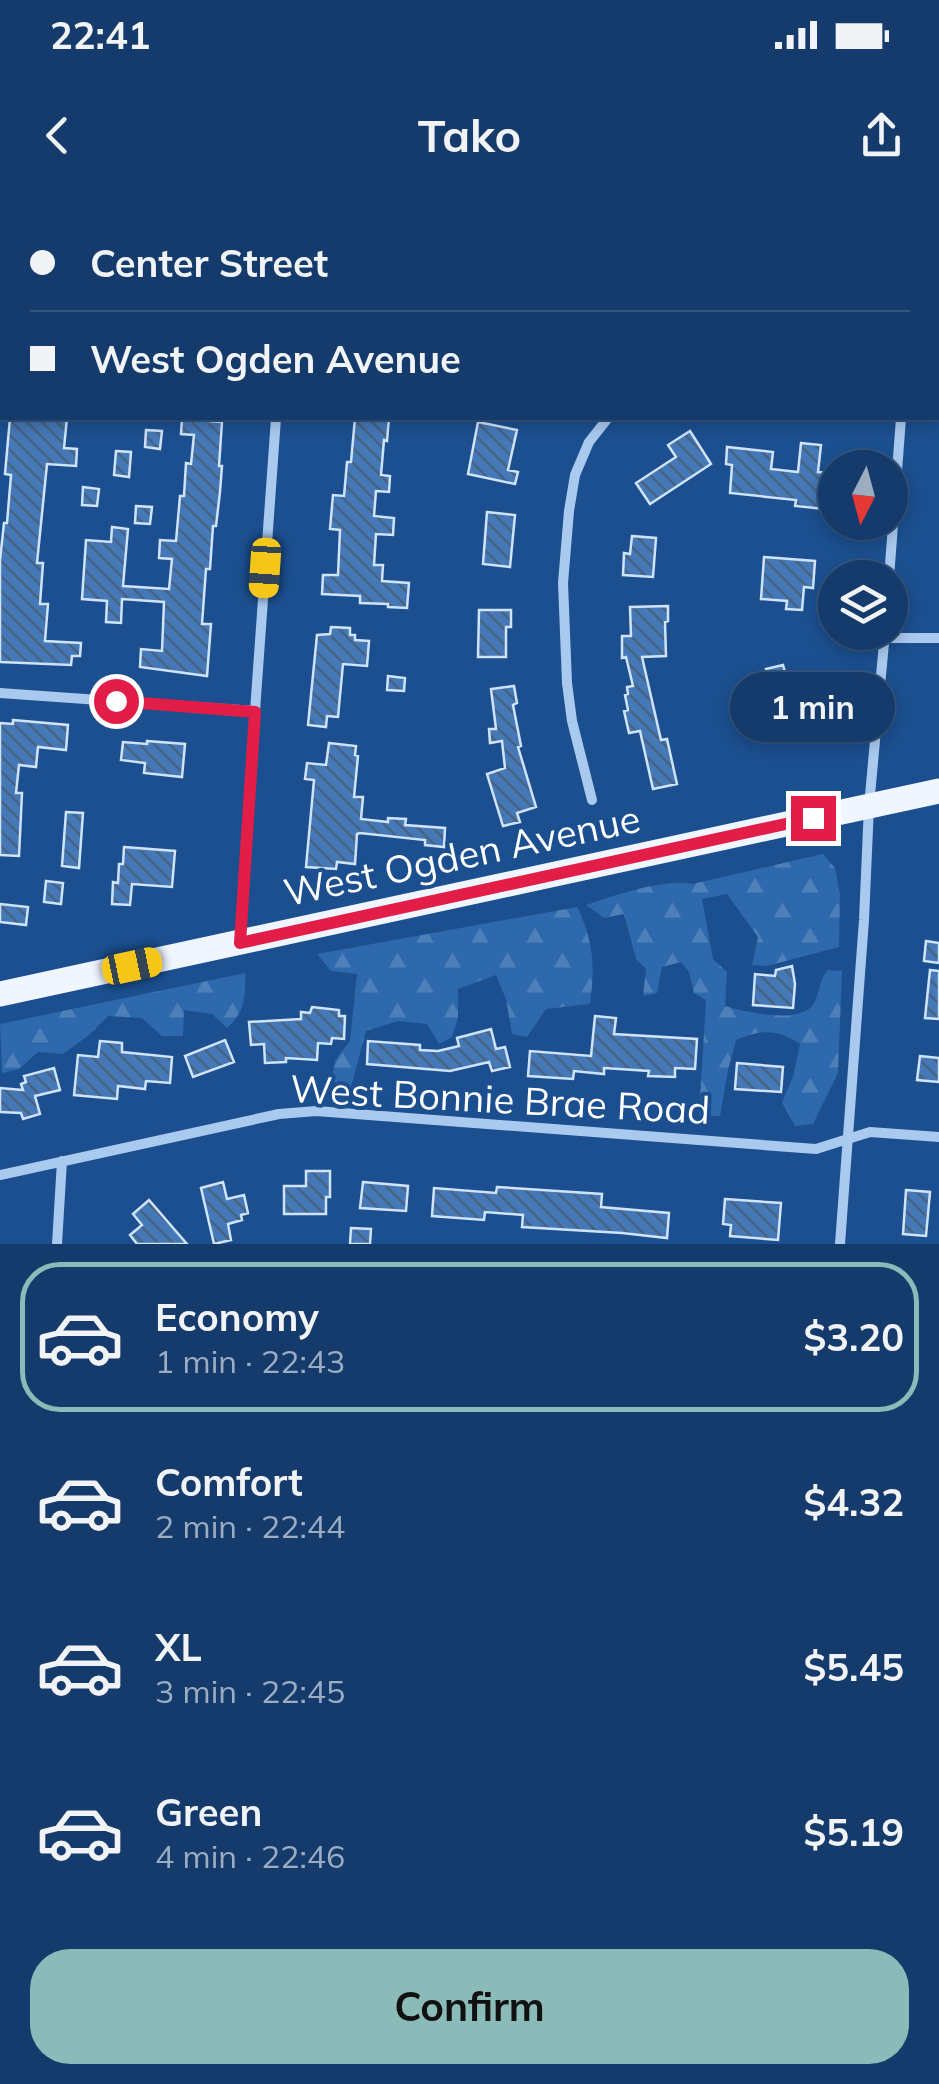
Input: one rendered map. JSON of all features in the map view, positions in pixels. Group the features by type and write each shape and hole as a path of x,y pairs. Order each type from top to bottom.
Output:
{"main road":[{"name":"West Ogden Avenue","path":"0,994 939,791"}],"street":[{"path":"240,943 276,420"},
{"path":"592,800 566,683 564,583 575,475 589,442 606,420"},
{"path":"890,560 902,420"},
{"path":"908,636 939,638"},
{"path":"840,1244 884,650"},
{"path":"0,692 255,712"},
{"name":"West Bonnie Brae Road","path":"0,1175 279,1114 316,1111 816,1150 870,1132 939,1136"},
{"path":"57,1244 62,1161"}],"green space":[{"path":"823,854 835,868 840,894 839,947 767,966 752,965 758,937 727,894 702,899 713,959 727,972 725,1006 770,1015 795,1014 812,1006 828,970 842,971 838,1073 813,1124 795,1126 782,1102 793,1077 800,1044 776,1033 745,1037 736,1040 720,1116 699,1115 706,1000 694,993 689,972 681,962 662,967 657,993 643,996 646,969 636,959 624,914 604,918 586,905 654,886 692,884"},
{"path":"577,907 592,954 590,1004 546,1009 527,1037 512,1034 506,999 496,975 458,989 458,1018 452,1037 439,1044 427,1024 398,1021 366,1031 351,1087 330,1090 335,1061 350,1041 357,974 331,971 317,954"},
{"path":"245,973 243,1003 227,1028 212,1014 184,1010 183,1036 162,1036 142,1018 108,1016 63,1054 38,1052 19,1069 2,1073 0,1024"}],"building":[{"path":"10,420 67,420 64,448 77,449 76,466 47,464 37,563 43,563 40,604 48,604 45,641 81,643 80,656 72,656 71,665 0,662 0,560 11,475 5,474"},
{"path":"182,420 222,422 220,492 210,569 206,569 202,624 211,624 207,676 140,667 141,649 162,651 164,602 122,599 121,623 106,622 107,601 82,599 86,540 111,542 112,527 128,529 123,586 169,589 172,559 159,558 160,540 176,541 180,496 184,496 186,463 191,464 194,435 181,434"},
{"path":"355,420 389,420 381,475 390,476 389,492 376,491 374,516 394,518 393,535 376,534 374,565 383,565 382,581 409,583 407,608 360,603 360,596 322,594 323,575 338,575 340,530 330,529 333,495 344,496 347,462 351,462"},
{"path":"478,422 517,430 508,470 518,472 515,484 468,474"},
{"path":"146,430 162,431 160,449 145,447"},
{"path":"690,431 711,464 650,504 636,483 676,457 668,445"},
{"path":"801,443 821,445 818,508 795,506 796,500 730,493 732,465 726,464 727,447 773,452 771,469 798,472"},
{"path":"116,451 131,452 129,477 114,475"},
{"path":"83,487 99,489 97,506 82,505"},
{"path":"136,506 152,507 150,524 135,523"},
{"path":"487,512 515,515 510,567 483,564"},
{"path":"632,536 656,538 653,577 623,575 624,553 630,554"},
{"path":"764,557 815,561 813,588 804,587 802,610 786,609 787,601 761,599"},
{"path":"668,606 666,656 642,657 661,740 667,739 677,784 653,789 640,731 629,733 624,711 628,710 627,687 633,686 626,657 622,658 622,636 631,636 630,607"},
{"path":"479,610 511,610 511,627 506,627 506,657 478,657"},
{"path":"331,627 350,628 355,640 369,641 367,666 343,664 338,717 327,716 326,727 308,725 317,635 330,634"},
{"path":"783,665 787,679 801,676 805,694 795,697 803,731 758,738 743,686 769,680 766,669"},
{"path":"388,676 405,678 404,691 387,690"},
{"path":"514,686 517,703 513,705 521,746 518,747 536,807 517,813 520,822 503,826 487,774 505,768 502,741 490,743 489,729 496,729 491,689"},
{"path":"13,720 68,725 66,750 38,747 36,767 19,765 19,856 0,855 0,723 13,724"},
{"path":"123,742 185,744 182,777 144,773 145,763 121,760"},
{"path":"329,743 356,746 354,797 363,797 361,819 406,819 405,825 445,828 444,847 425,845 425,840 360,833 355,864 337,862 336,869 306,867 314,780 305,779 307,763 326,765"},
{"path":"66,812 83,813 79,868 62,866"},
{"path":"124,847 175,851 172,887 132,884 130,905 112,904 113,882 118,883"},
{"path":"46,881 63,883 61,904 44,902"},
{"path":"0,904 28,907 26,925 0,922"},
{"path":"926,941 939,943 939,963 924,961"},
{"path":"792,966 793,1008 753,1005 755,974 775,976 776,970"},
{"path":"930,970 939,971 939,1019 925,1018"},
{"path":"312,1007 339,1010 339,1016 345,1016 344,1039 318,1043 317,1060 286,1058 286,1062 265,1063 264,1044 251,1045 249,1022 301,1019 301,1012 310,1013"},
{"path":"595,1016 616,1018 614,1034 697,1039 695,1069 675,1068 675,1077 604,1068 604,1074 574,1071 573,1079 528,1076 530,1051 591,1056"},
{"path":"491,1029 496,1049 505,1047 510,1067 492,1071 489,1062 450,1071 367,1064 368,1041 420,1045 420,1050 438,1051 459,1046 457,1038"},
{"path":"225,1040 234,1062 193,1077 185,1056"},
{"path":"100,1041 122,1043 122,1052 172,1057 170,1083 146,1081 145,1089 118,1086 117,1099 74,1095 78,1055 98,1057"},
{"path":"920,1056 939,1058 939,1082 917,1080"},
{"path":"737,1063 783,1067 781,1092 735,1089"},
{"path":"54,1068 60,1090 35,1096 40,1114 23,1119 21,1113 0,1112 0,1088 23,1090 24,1076"},
{"path":"306,1171 330,1171 326,1214 284,1214 284,1186 306,1186"},
{"path":"223,1182 227,1199 244,1195 248,1213 241,1215 242,1220 228,1224 231,1240 214,1244 201,1188"},
{"path":"363,1182 408,1186 406,1211 360,1208"},
{"path":"497,1187 602,1194 601,1207 669,1213 667,1238 522,1227 523,1215 485,1212 484,1220 432,1216 434,1188 496,1193"},
{"path":"906,1190 930,1192 926,1236 903,1234"},
{"path":"725,1199 781,1203 778,1240 730,1236 731,1225 723,1224"},
{"path":"149,1200 187,1244 137,1244 130,1235 142,1225 133,1214"},
{"path":"351,1228 371,1229 370,1244 350,1244"}],"route":[{"path":"116,701 255,712 240,943 813,818"}]}
